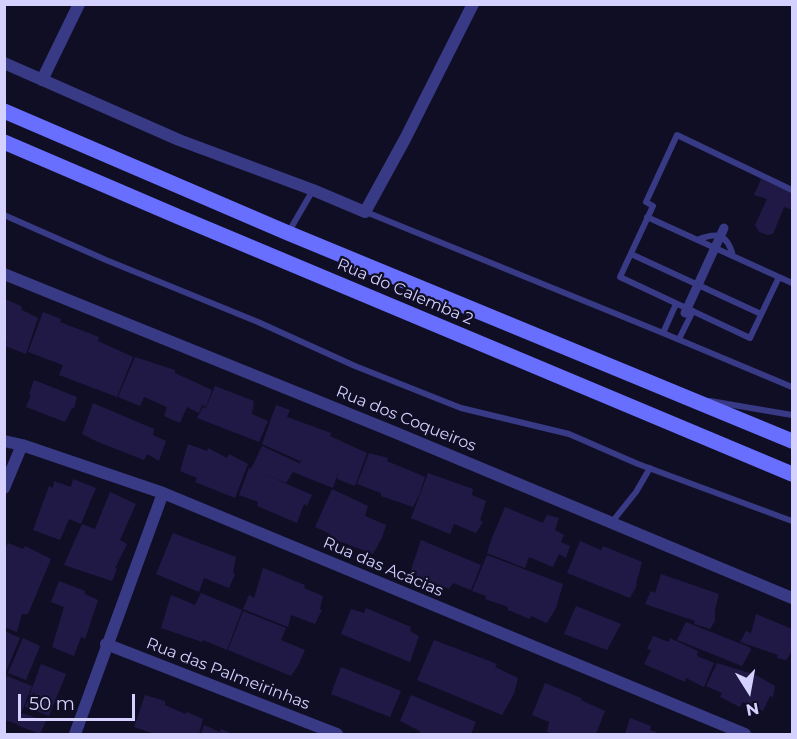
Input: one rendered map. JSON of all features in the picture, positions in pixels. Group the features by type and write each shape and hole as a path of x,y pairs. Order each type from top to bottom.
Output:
{"main road":[{"name":"Rua do Calemba 2","path":"4,111 288,233 792,441"},
{"name":"Rua do Calemba 2","path":"4,142 189,222 792,474"}],"street":[{"path":"42,80 80,4"},
{"path":"4,63 179,140 365,212 405,139 473,4"},
{"path":"688,311 722,232"},
{"name":"Rua dos Coqueiros","path":"4,274 612,522 792,598"},
{"name":"Rua das Acácias","path":"4,441 163,493 745,735"},
{"path":"4,488 22,445"},
{"path":"75,735 106,644 163,493"},
{"name":"Rua das Palmeirinhas","path":"106,644 337,735"}],"lane":[{"path":"779,277 750,338 620,278 653,206 646,202 677,135 792,190"},
{"path":"288,233 313,190"},
{"path":"365,212 792,387"},
{"path":"4,215 461,408 569,434 650,468 792,520"},
{"path":"648,217 792,283"},
{"path":"697,240 722,232 733,256"},
{"path":"631,254 761,314"},
{"path":"663,333 676,304"},
{"path":"678,339 688,311"},
{"path":"687,397 792,415"},
{"path":"612,522 636,492 650,468"}],"building":[{"path":"761,179 792,193 792,210 784,207 773,234 768,235 759,232 755,225 767,199 754,195"},
{"path":"5,299 21,306 22,310 38,318 26,354 5,346 7,342 5,341"},
{"path":"43,312 61,319 60,322 99,337 98,341 133,357 117,397 59,375 63,365 28,352"},
{"path":"135,357 175,370 175,373 212,390 206,407 202,405 199,413 187,407 180,423 164,416 167,407 144,397 140,406 118,397"},
{"path":"34,380 77,397 74,408 65,422 26,407"},
{"path":"215,386 254,401 252,414 268,421 259,442 197,418 203,407 206,408 204,413"},
{"path":"93,403 154,429 153,435 166,441 159,461 147,454 144,460 82,434"},
{"path":"276,405 290,410 287,417 331,433 330,436 367,453 355,486 337,479 339,471 333,488 293,472 286,483 262,473 312,495 307,506 304,504 297,523 257,506 258,502 239,495 249,468 251,469 262,446 299,463 297,466 303,459 300,461 262,444"},
{"path":"188,444 207,451 208,448 227,458 229,454 248,464 235,498 195,482 197,478 180,471"},
{"path":"369,453 388,458 387,461 425,477 413,507 381,496 381,493 357,484"},
{"path":"428,473 473,489 472,495 486,501 480,520 483,522 476,533 454,524 450,534 411,518"},
{"path":"73,479 96,488 81,524 69,519 60,540 33,530 49,486 53,488 54,481 71,487"},
{"path":"332,489 368,506 365,516 386,525 373,554 328,537 330,534 315,527"},
{"path":"110,492 136,504 120,540 127,544 115,568 117,569 112,581 64,565 82,524 95,529"},
{"path":"505,507 543,523 547,515 559,518 555,530 564,535 561,542 570,546 566,558 559,554 553,567 529,557 525,568 487,553"},
{"path":"173,533 236,557 233,572 235,574 229,588 204,578 199,592 156,574"},
{"path":"421,540 481,565 471,590 453,583 449,589 410,573"},
{"path":"580,541 601,550 603,546 642,562 637,585 630,598 567,573"},
{"path":"8,543 23,549 25,546 51,559 28,614 22,614 17,632 4,627 4,551"},
{"path":"487,555 563,584 556,608 547,623 508,610 508,607 485,599 486,596 472,591"},
{"path":"263,568 305,585 304,588 323,596 320,609 322,610 315,624 291,615 288,627 243,609 249,595 254,598"},
{"path":"661,574 719,594 715,621 710,629 694,624 695,621 645,604 651,591 655,593"},
{"path":"59,581 85,591 85,594 98,600 85,639 81,637 74,656 52,647 64,607 51,602"},
{"path":"201,593 242,610 227,650 203,640 202,642 161,628 171,595 195,605"},
{"path":"576,606 621,624 607,650 564,634"},
{"path":"366,608 411,627 410,631 419,636 410,662 341,634 351,609 364,613"},
{"path":"243,611 286,628 281,640 305,650 291,676 228,650"},
{"path":"756,614 792,629 792,651 786,660 740,642 746,631 751,633"},
{"path":"686,622 749,647 751,650 742,666 677,640"},
{"path":"5,631 20,638 5,674"},
{"path":"653,636 669,642 670,638 698,651 697,656 714,663 704,687 686,678 685,682 644,664 651,650 647,649"},
{"path":"23,638 40,646 26,680 8,673"},
{"path":"434,640 497,664 495,667 518,678 514,694 502,715 417,680"},
{"path":"717,663 756,675 775,686 773,697 770,696 763,711 743,702 740,707 720,697 722,693 706,686"},
{"path":"41,664 66,674 49,716 25,707"},
{"path":"341,667 401,691 390,717 331,694"},
{"path":"7,676 32,686 17,724 4,720 4,682"},
{"path":"545,683 605,711 596,734 547,732 549,722 532,715"},
{"path":"145,695 165,701 165,705 185,714 187,712 203,719 199,734 155,734 134,727"},
{"path":"411,695 476,722 471,734 419,734 420,731 400,721"},
{"path":"22,713 46,721 40,734 17,725"},
{"path":"630,718 651,726 650,730 660,734 625,734"},
{"path":"204,725 220,732 221,729 233,734 201,734"}]}
